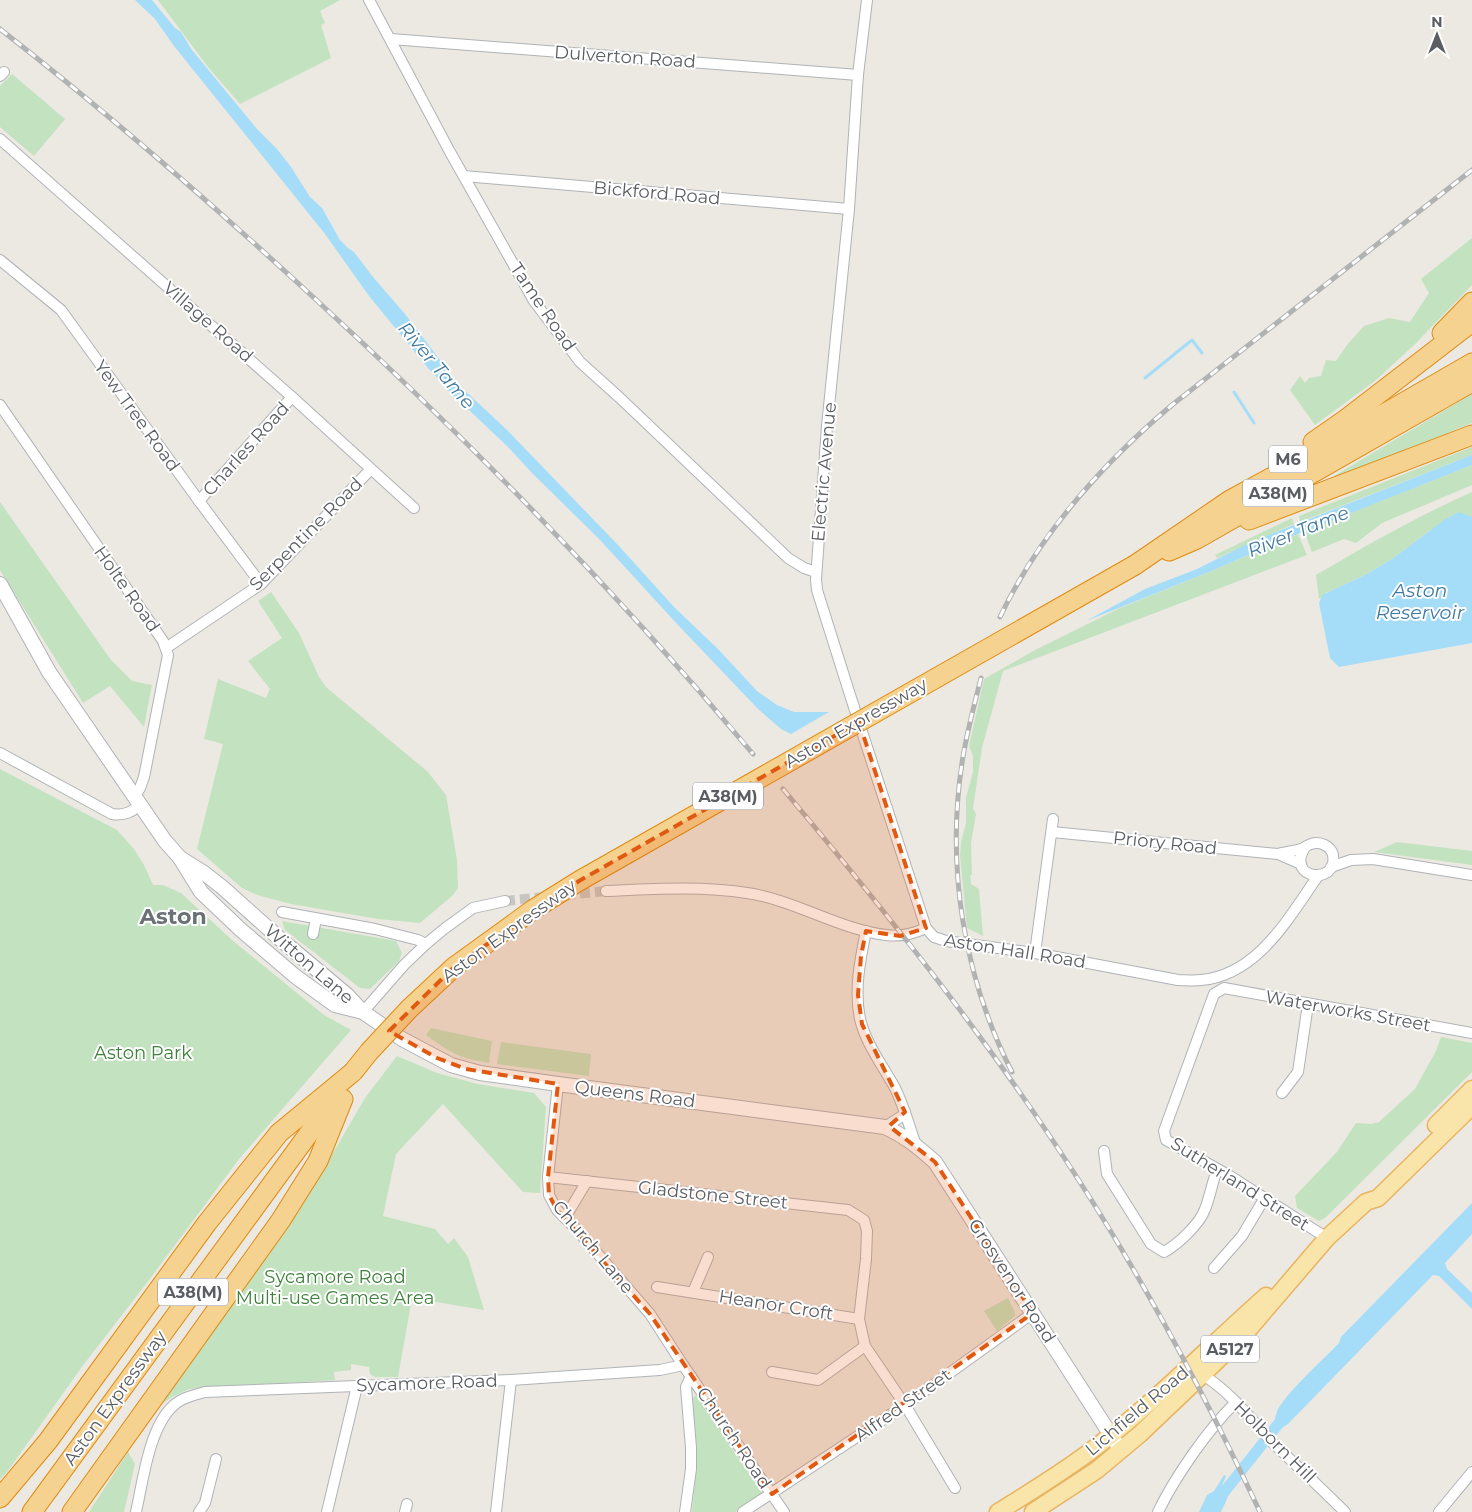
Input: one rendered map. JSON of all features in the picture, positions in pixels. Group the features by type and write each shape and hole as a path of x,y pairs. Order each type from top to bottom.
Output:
{"highway":[{"name":"M6","path":"1230,500 1352,433 1394,382 1472,302"},
{"name":"M6","path":"1394,382 1472,322"},
{"name":"Aston Expressway","path":"1135,564 1197,540 1352,433 1472,363"},
{"name":"Aston Expressway","path":"1352,433 1472,382"},
{"name":"A38(M)","path":"1197,540 1472,434"},
{"name":"Aston Expressway","path":"32,1512 369,1052 409,1009 454,966 534,909 579,881 1135,564 1230,500"},
{"path":"0,1498 48,1441 207,1222 279,1133 354,1072"},
{"path":"72,1512 286,1212 318,1161 354,1072"}],"main road":[{"name":"Witton Lane","path":"0,584 49,672 165,841 180,858 201,892 241,930 295,976 335,1005 363,1012"},
{"name":"Witton Lane","path":"180,858 222,887 347,995 363,1012"},
{"name":"Queens Road","path":"363,1012 402,1039 451,1065 480,1073 885,1127 916,1145"},
{"name":"Lichfield Road","path":"1034,1512 1122,1451 1203,1375 1243,1336 1310,1256 1366,1202 1371,1191 1472,1089"},
{"name":"Lichfield Road","path":"1366,1202 1378,1198 1472,1106"},
{"name":"Grosvenor Road","path":"916,1145 935,1162 1122,1451"},
{"name":"Lichfield Road","path":"998,1512 1076,1462 1111,1436 1159,1395 1224,1333 1310,1256"}],"street":[{"name":"Tame Road","path":"369,0 464,176 534,301 550,324 580,362 628,404 788,558 804,568 816,572"},
{"name":"Electric Avenue","path":"867,0 858,75 849,209 827,426 816,572 817,590 926,928"},
{"name":"Dulverton Road","path":"391,38 858,75"},
{"name":"Village Road","path":"0,139 292,397 370,470 414,508"},
{"name":"Bickford Road","path":"464,176 849,209"},
{"name":"Yew Tree Road","path":"0,260 61,310 198,501 262,584"},
{"name":"Charles Road","path":"198,501 292,397"},
{"name":"Holte Road","path":"0,405 166,648 168,655 160,700 138,800"},
{"name":"Serpentine Road","path":"166,648 262,584 370,470"},
{"path":"0,753 112,814 124,814 132,811 138,800"},
{"path":"1034,953 1053,819"},
{"name":"Priory Road","path":"1052,832 1278,854 1304,848"},
{"name":"Aston Hall Road","path":"1304,848 1319,842 1332,852 1351,860"},
{"path":"1304,848 1300,859 1307,891"},
{"path":"1331,867 1333,862 1332,852"},
{"name":"Priory Road","path":"1278,854 1302,867"},
{"name":"Aston Hall Road","path":"606,891 711,889 749,893 772,898 866,931 886,935 900,936 912,934 926,928 934,937 941,940 1034,953 1178,980 1201,980 1216,977 1245,964 1260,951 1295,910 1318,876 1331,867 1351,860 1387,860 1472,875"},
{"path":"1302,867 1312,875 1318,876"},
{"path":"363,1012 426,944 473,908 505,901"},
{"name":"Witton Lane","path":"282,912 375,929 418,940 426,944"},
{"name":"Witton Lane","path":"314,934 316,919"},
{"name":"Grosvenor Road","path":"866,931 858,984 860,1018 872,1048 895,1088 916,1145"},
{"name":"Waterworks Street","path":"1224,988 1472,1033"},
{"name":"Sutherland Street","path":"1224,988 1214,994 1164,1131 1166,1140 1230,1176 1327,1238"},
{"path":"1282,1094 1298,1072 1308,1004"},
{"name":"Church Lane","path":"558,1084 548,1177 549,1195 557,1210 650,1314 683,1364"},
{"path":"885,1127 905,1112"},
{"path":"1104,1150 1107,1174 1151,1244 1164,1252 1190,1230 1205,1211 1217,1170"},
{"name":"Gladstone Street","path":"548,1177 848,1210 864,1220 867,1231 866,1259 859,1318"},
{"path":"565,1218 587,1181"},
{"path":"1214,1268 1242,1236 1264,1199"},
{"name":"Heanor Croft","path":"693,1292 708,1257"},
{"name":"Heanor Croft","path":"657,1286 859,1318"},
{"name":"Alfred Street","path":"743,1512 906,1405 1033,1314"},
{"path":"859,1318 865,1346 906,1405 955,1488"},
{"path":"772,1372 818,1380 865,1346"},
{"name":"Church Road","path":"683,1364 784,1512"},
{"name":"Sycamore Road","path":"136,1512 154,1432 173,1406 188,1397 205,1392 511,1380 660,1370 683,1364"},
{"name":"Holborn Hill","path":"1203,1375 1236,1402 1262,1431 1345,1512"},
{"path":"685,1512 691,1469 686,1387 691,1376"},
{"path":"496,1512 511,1380"},
{"path":"327,1512 357,1386"},
{"path":"1158,1512 1166,1496 1207,1435 1236,1402"},
{"path":"199,1512 204,1503 216,1459"},
{"path":"1439,1512 1472,1472"}],"highlighted area":[{"path":"859,722 926,928 900,936 866,931 861,956 858,995 862,1024 905,1112 889,1126 935,1162 1033,1313 772,1494 650,1314 557,1210 549,1195 548,1177 558,1084 466,1069 437,1058 389,1031 454,967 579,881"}],"green space":[{"path":"158,0 340,0 320,11 325,23 321,25 331,58 240,104 208,67"},
{"path":"12,74 65,119 34,156 0,127 0,86"},
{"path":"1472,238 1472,285 1415,344 1376,380 1315,425 1290,390 1300,376 1305,383 1309,378 1321,376 1326,360 1336,361 1364,326 1389,318 1410,322 1429,293 1421,279"},
{"path":"1472,394 1472,423 1335,479 1334,476"},
{"path":"1472,447 1472,455 1300,522 1299,516"},
{"path":"1472,465 1472,485 1382,523 1356,543 1344,539 1312,552 1304,531"},
{"path":"1472,492 1472,517 1429,531 1392,559 1367,574 1326,593 1319,599 1316,575 1393,531"},
{"path":"0,502 111,660 132,681 152,685 144,727 110,686 83,703 0,570"},
{"path":"1292,518 1294,524 1217,558 1215,555"},
{"path":"1298,534 1307,555 1003,671 982,748 973,808 976,814 971,843 972,875 970,875 971,884 979,889 983,936 967,928 960,856 961,842 966,823 966,798 973,772 973,756 969,746 984,679 1035,650 1120,608"},
{"path":"271,592 299,633 319,677 326,687 428,772 446,795 457,860 458,888 452,896 420,923 378,919 291,904 257,895 242,888 197,849 223,744 204,739 218,679 266,698 270,689 248,661 282,638 258,601"},
{"name":"Aston Park","path":"0,769 117,830 134,849 153,885 163,885 181,893 232,940 324,1015 351,1030 239,1159 84,1364 7,1472 0,1479"},
{"path":"1397,842 1472,851 1472,865 1374,852"},
{"path":"282,921 396,941 402,953 399,961 370,989 360,988 285,930"},
{"path":"431,1028 492,1041 489,1063 462,1057 449,1050 426,1035"},
{"path":"1441,1037 1472,1043 1472,1072 1325,1218 1319,1221 1297,1208 1295,1196 1337,1152 1356,1123 1371,1124 1379,1122 1415,1089 1436,1051"},
{"path":"501,1042 591,1054 589,1076 497,1064"},
{"name":"Sycamore Road Multi-use Games Area","path":"397,1056 437,1073 478,1084 534,1093 546,1107 540,1193 523,1192 443,1104 396,1154 383,1216 435,1229 448,1244 454,1238 468,1257 484,1310 412,1298 398,1377 375,1377 370,1374 369,1367 351,1364 351,1370 334,1372 335,1380 189,1389 157,1407 323,1170 365,1098"},
{"path":"1008,1298 1015,1316 997,1331 984,1311"},
{"path":"696,1395 763,1494 735,1512 692,1512 696,1467 692,1399"},
{"path":"128,1452 135,1464 124,1512 89,1512"}],"water":[{"name":"River Tame","path":"135,0 152,0 175,28 181,32 192,50 291,167 310,197 322,208 340,240 354,252 405,314 459,385 507,430 618,545 675,608 718,649 757,691 777,705 794,712 829,712 791,734 781,729 758,709 600,540 428,368 369,296 325,234 174,46 155,19"},
{"name":"River Tame","path":"1472,455 1472,465 1086,621 1145,589 1197,569 1251,542"},
{"name":"Aston Reservoir","path":"1459,512 1472,517 1472,643 1339,667 1330,658 1319,603 1322,595 1367,574 1392,559 1444,520"},
{"path":"1472,1203 1472,1234 1445,1263 1447,1269 1472,1293 1472,1309 1439,1276 1433,1275 1288,1424 1276,1431 1273,1427 1277,1411 1283,1401 1339,1343 1341,1337"},
{"path":"1224,1475 1226,1476 1221,1488 1231,1483 1221,1512 1199,1512 1207,1495 1214,1491"}],"waterway":[{"path":"1145,378 1192,340 1202,353"},
{"path":"1234,392 1254,423"},
{"path":"1212,1512 1221,1496 1283,1418"}],"tunnel":[{"path":"565,895 606,891"},
{"path":"505,901 545,897"}],"railway":[{"path":"0,29 120,126 236,227 428,405 595,576 649,634 753,754"},
{"path":"1000,617 1016,586 1053,529 1097,476 1146,428 1172,405 1472,170"},
{"path":"981,678 962,763 956,842 958,882 963,922 971,961 995,1036 1012,1072"},
{"path":"783,789 861,883 974,1028 1078,1179 1128,1260 1175,1342 1260,1512"}],"district":[{"name":"Aston","path":"173,916"}]}
